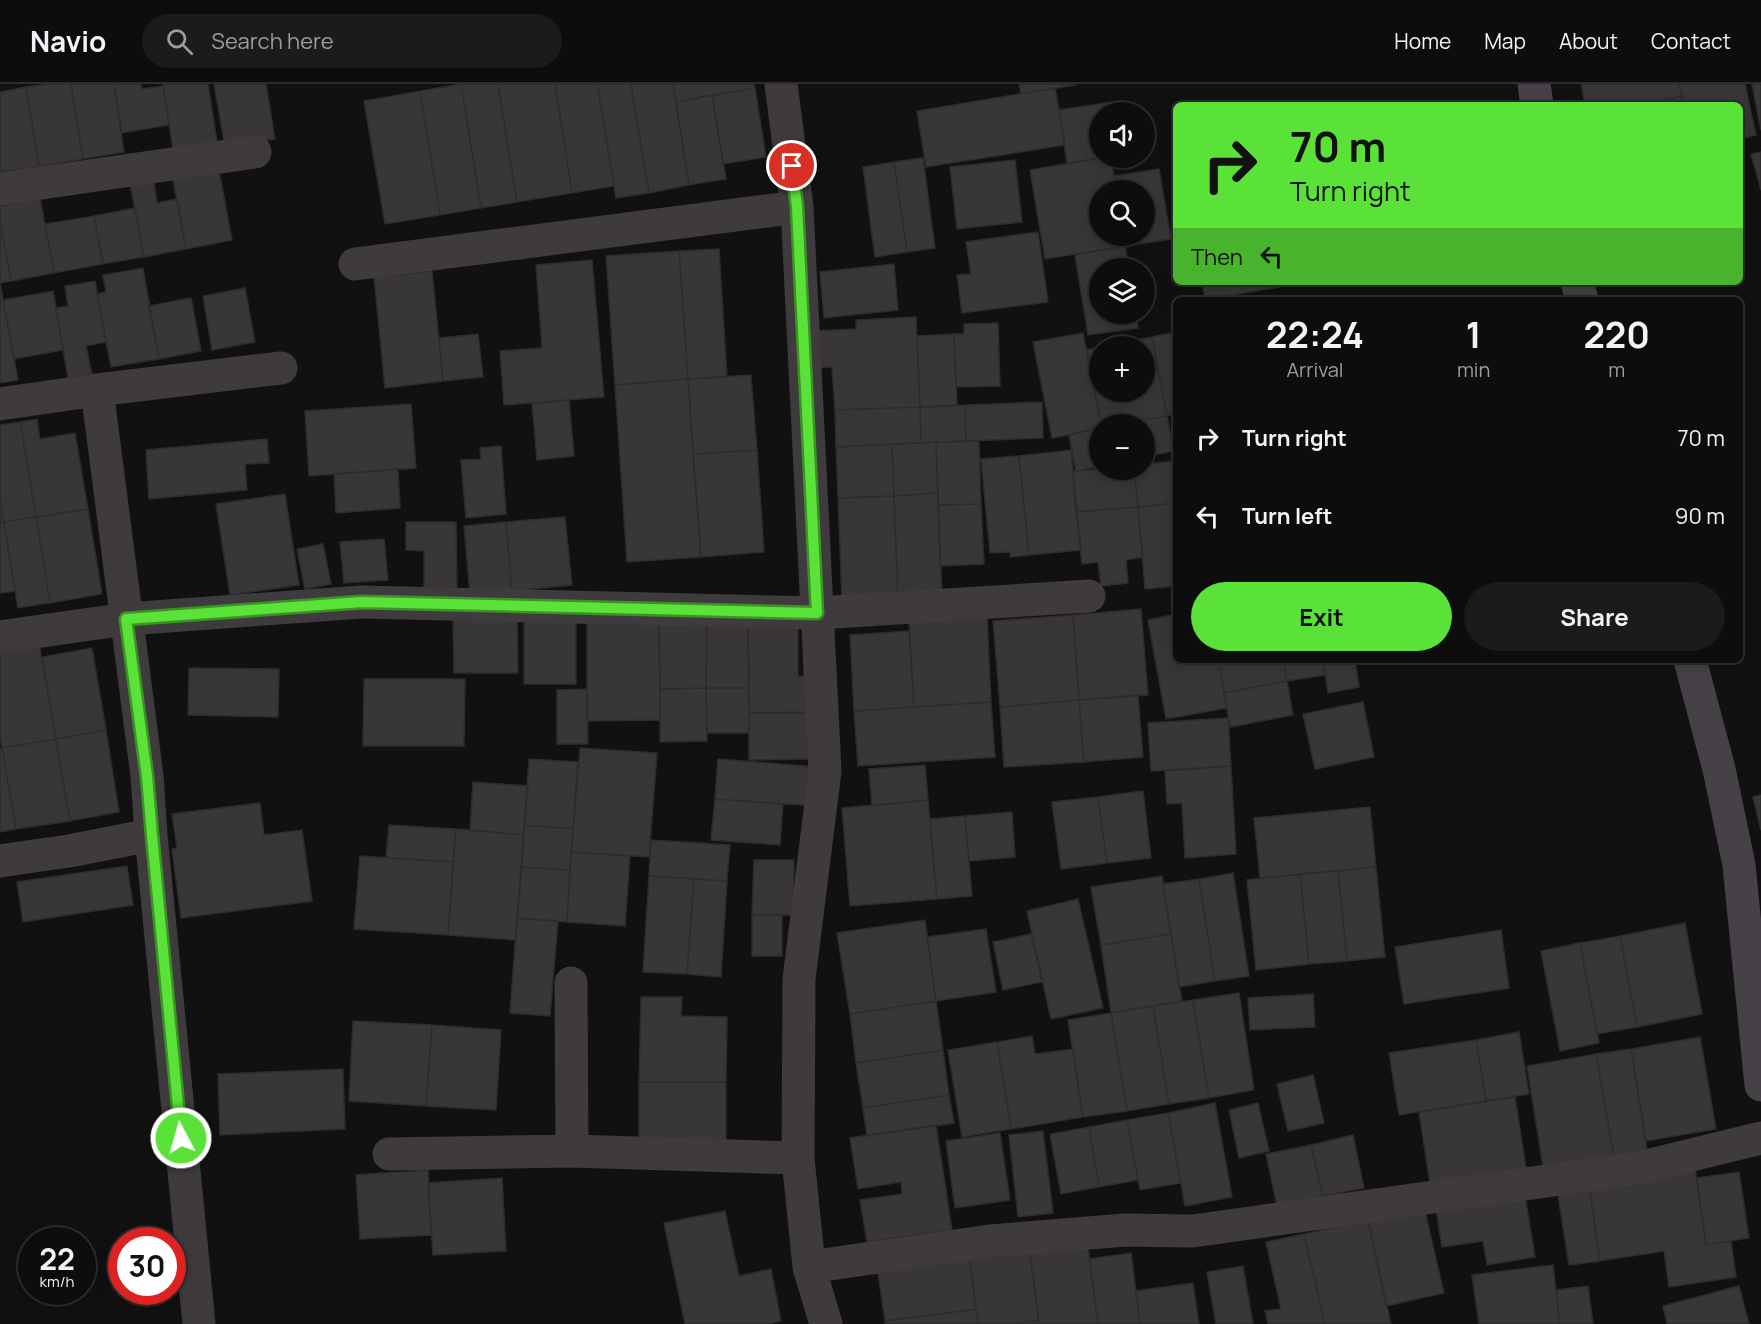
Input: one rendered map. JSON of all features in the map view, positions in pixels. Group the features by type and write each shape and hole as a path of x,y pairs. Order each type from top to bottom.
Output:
{"main road":[{"path":"1534,84 1537,102"},
{"path":"1691,663 1719,769 1739,865 1761,1085"}],"street":[{"path":"781,84 797,207 825,771 799,979 798,1158 809,1267 826,1324"},
{"path":"0,189 255,152"},
{"path":"355,264 797,207"},
{"path":"0,404 281,368"},
{"path":"97,390 147,776 199,1324"},
{"path":"0,637 126,619 362,602 817,613 1089,596"},
{"path":"0,861 152,835"},
{"path":"571,983 572,1151"},
{"path":"809,1267 990,1241 1125,1230 1193,1231 1638,1168 1761,1138"},
{"path":"389,1154 572,1151 798,1158"}],"building":[{"path":"71,84 83,159 39,167 26,87"},
{"path":"71,84 114,84 124,152 83,159"},
{"path":"114,84 141,84 142,89 163,86 169,125 122,133"},
{"path":"163,84 208,84 218,148 174,156"},
{"path":"214,84 266,84 275,139 225,147"},
{"path":"461,84 481,208 440,215 420,91"},
{"path":"461,84 498,84 517,202 481,208"},
{"path":"498,84 555,84 572,193 517,202"},
{"path":"555,84 597,84 614,186 572,193"},
{"path":"597,84 631,84 649,193 616,198"},
{"path":"631,84 673,84 689,185 649,193"},
{"path":"673,84 754,84 755,88 676,102"},
{"path":"1019,84 1074,84 1075,85 1021,94"},
{"path":"1581,84 1679,84 1682,96 1656,102 1584,102"},
{"path":"1679,84 1745,84 1756,135 1743,138 1743,102 1683,102"},
{"path":"1752,84 1761,84 1761,130"},
{"path":"26,87 39,167 0,172 0,92"},
{"path":"755,88 766,157 723,164 712,95"},
{"path":"1055,88 1065,145 926,167 917,111"},
{"path":"420,91 440,215 385,224 364,101"},
{"path":"712,95 726,179 689,185 676,102"},
{"path":"1682,96 1683,102 1656,102"},
{"path":"1089,105 1089,160 1067,163 1059,110"},
{"path":"1761,152 1761,190 1751,154"},
{"path":"923,158 935,248 907,252 894,162"},
{"path":"1015,160 1022,222 957,229 950,167"},
{"path":"1089,160 1089,168 1113,168 1114,180 1089,180 1089,246 1125,246 1045,259 1030,170"},
{"path":"894,162 907,252 875,257 863,167"},
{"path":"218,165 232,240 186,249 172,174"},
{"path":"1159,169 1171,239 1155,241 1155,180 1115,180 1114,176"},
{"path":"153,175 157,203 177,199 186,249 144,257 129,179"},
{"path":"40,198 54,273 11,281 0,219 0,206"},
{"path":"135,208 144,257 103,264 94,216"},
{"path":"94,216 103,264 54,273 45,224"},
{"path":"0,219 11,281 0,283"},
{"path":"1038,232 1048,302 962,313 957,275 971,274 966,242"},
{"path":"1125,246 1127,258 1089,258 1089,324 1137,324 1138,328 1088,335 1075,255"},
{"path":"719,249 727,377 688,379 679,251"},
{"path":"679,251 688,379 615,385 606,256"},
{"path":"592,260 604,397 504,405 500,351 542,348 536,265"},
{"path":"894,264 898,310 824,318 820,272"},
{"path":"143,268 159,359 111,367 97,294 106,292 103,275"},
{"path":"432,271 443,381 385,388 374,277"},
{"path":"95,281 106,342 86,346 92,374 68,378 56,308 68,306 65,286"},
{"path":"0,283 18,380 0,383"},
{"path":"1202,285 1285,286 1222,297 1204,297"},
{"path":"245,288 255,342 212,350 203,296"},
{"path":"53,291 63,350 14,359 3,300"},
{"path":"191,298 201,351 159,359 149,306"},
{"path":"916,317 920,407 835,410 832,367 817,368 815,331 856,329 856,320"},
{"path":"998,323 1000,386 956,387 954,334 964,334 964,324"},
{"path":"1083,333 1089,363 1089,402 1097,402 1099,414 1089,414 1089,430 1052,438 1033,342"},
{"path":"1173,333 1173,415 1167,416 1155,353 1155,336"},
{"path":"478,334 483,377 443,381 439,338"},
{"path":"954,334 957,406 920,407 917,336"},
{"path":"1089,349 1089,365 1086,350"},
{"path":"1155,353 1167,416 1155,418 1155,414 1099,414 1097,402 1155,402"},
{"path":"751,375 757,450 693,454 688,379"},
{"path":"688,379 701,557 627,562 615,385"},
{"path":"569,400 574,456 537,460 532,404"},
{"path":"1042,402 1043,438 966,441 965,405"},
{"path":"411,404 416,468 309,476 305,411"},
{"path":"965,405 966,441 921,443 920,407"},
{"path":"920,407 921,443 836,447 835,410"},
{"path":"1167,416 1173,451 1155,455 1155,418"},
{"path":"37,419 40,439 75,433 88,509 36,517 20,422"},
{"path":"20,422 36,517 4,522 0,497 0,425"},
{"path":"1089,430 1089,468 1076,471 1069,435"},
{"path":"267,439 269,463 245,464 247,490 149,499 146,450"},
{"path":"979,441 981,504 938,505 936,442"},
{"path":"936,442 938,493 894,496 892,444"},
{"path":"892,444 894,496 838,498 836,447"},
{"path":"501,446 506,514 466,518 461,460 481,459 480,448"},
{"path":"757,450 764,552 701,557 693,454"},
{"path":"1071,450 1081,550 1029,555 1019,456"},
{"path":"1019,456 1029,555 1010,557 1010,552 990,553 981,459"},
{"path":"1173,461 1173,503 1138,507 1135,480 1155,480 1155,463"},
{"path":"398,469 400,508 336,513 334,474"},
{"path":"1089,470 1089,480 1135,480 1138,507 1076,512 1072,471"},
{"path":"938,493 942,597 898,599 894,496"},
{"path":"285,494 299,585 230,595 216,504"},
{"path":"894,496 898,599 842,601 838,498"},
{"path":"0,497 4,522 0,523"},
{"path":"1173,503 1173,586 1145,589 1138,507"},
{"path":"981,504 984,564 940,566 938,505"},
{"path":"1138,507 1143,557 1126,560 1128,583 1101,586 1098,562 1082,564 1076,512"},
{"path":"88,509 102,594 50,603 36,517"},
{"path":"36,517 50,603 18,608 4,522"},
{"path":"565,517 572,585 512,591 506,522"},
{"path":"4,522 15,591 0,593 0,523"},
{"path":"406,522 456,522 457,588 424,588 424,551 406,550"},
{"path":"506,522 512,591 470,595 464,526"},
{"path":"384,539 388,580 344,583 340,542"},
{"path":"323,544 331,584 305,589 297,549"},
{"path":"1141,609 1148,695 1079,700 1073,615"},
{"path":"524,613 576,613 576,684 524,684"},
{"path":"517,614 518,673 454,673 453,615"},
{"path":"987,614 991,702 914,707 909,618"},
{"path":"1073,615 1079,700 1000,707 993,621"},
{"path":"1173,615 1173,663 1219,663 1227,708 1166,719 1148,620"},
{"path":"707,618 706,688 660,689 659,619"},
{"path":"707,618 748,618 749,688 706,688"},
{"path":"748,618 798,618 798,676 810,676 810,712 749,713"},
{"path":"659,619 660,720 587,721 587,620"},
{"path":"909,631 914,707 854,711 850,635"},
{"path":"39,643 56,739 2,748 0,649"},
{"path":"92,648 106,730 56,739 42,657"},
{"path":"1219,663 1284,663 1287,681 1224,693"},
{"path":"1284,663 1323,663 1325,675 1287,681"},
{"path":"1323,663 1355,663 1359,687 1328,693"},
{"path":"189,668 279,669 278,717 188,715"},
{"path":"364,679 465,679 464,746 363,746"},
{"path":"1287,681 1293,715 1230,727 1224,693"},
{"path":"706,688 749,688 749,733 707,733"},
{"path":"706,688 707,741 660,742 660,689"},
{"path":"587,689 588,744 557,744 557,690"},
{"path":"1138,695 1143,757 1084,762 1079,700"},
{"path":"1079,700 1084,762 1004,767 1000,707"},
{"path":"991,702 995,757 858,766 854,711"},
{"path":"1363,702 1374,757 1315,769 1303,714"},
{"path":"749,713 821,713 821,759 749,760"},
{"path":"1228,718 1231,766 1151,771 1148,723"},
{"path":"106,730 119,812 70,821 56,739"},
{"path":"56,739 70,821 16,829 2,748"},
{"path":"0,748 2,748 16,829 0,832"},
{"path":"580,748 657,753 649,857 571,852"},
{"path":"529,759 578,762 573,829 524,825"},
{"path":"718,759 816,767 813,806 715,799"},
{"path":"925,765 928,800 872,806 869,769"},
{"path":"1231,766 1236,854 1185,858 1182,803 1167,804 1165,771"},
{"path":"473,782 528,786 524,835 470,830"},
{"path":"1143,791 1151,858 1107,863 1098,797"},
{"path":"1761,795 1761,830 1753,797"},
{"path":"1098,797 1107,863 1061,869 1052,802"},
{"path":"715,799 783,804 780,845 711,840"},
{"path":"928,800 937,899 850,906 842,808"},
{"path":"260,803 264,835 302,830 312,901 181,918 172,849 177,848 172,814"},
{"path":"1370,807 1376,867 1260,878 1254,818"},
{"path":"1012,812 1015,857 969,861 965,816"},
{"path":"965,816 972,896 937,899 930,819"},
{"path":"389,825 456,829 453,862 386,858"},
{"path":"524,825 573,829 570,870 521,867"},
{"path":"456,829 524,835 516,940 448,935"},
{"path":"651,840 730,845 727,881 649,876"},
{"path":"571,852 630,856 625,926 567,922"},
{"path":"360,856 453,862 448,935 354,929"},
{"path":"754,860 794,860 793,915 752,915"},
{"path":"127,866 133,905 23,922 17,882"},
{"path":"521,867 570,870 567,922 517,918"},
{"path":"1376,867 1385,957 1347,961 1338,871"},
{"path":"1338,871 1347,961 1309,964 1300,874"},
{"path":"1233,873 1249,976 1215,981 1199,879"},
{"path":"1300,874 1309,964 1256,970 1247,880"},
{"path":"649,876 694,879 687,974 643,972"},
{"path":"1162,876 1171,934 1101,945 1091,887"},
{"path":"694,879 727,881 721,977 687,974"},
{"path":"1199,879 1215,981 1179,987 1163,884"},
{"path":"1078,899 1103,1008 1051,1019 1027,911"},
{"path":"752,915 782,915 782,956 752,956"},
{"path":"517,918 558,921 550,1016 510,1013"},
{"path":"925,920 936,1001 850,1014 837,933"},
{"path":"1685,923 1702,1014 1637,1027 1620,936"},
{"path":"986,929 996,992 936,1001 927,937"},
{"path":"1501,930 1509,988 1404,1004 1395,947"},
{"path":"1031,934 1042,982 1003,990 993,942"},
{"path":"1171,934 1182,1001 1111,1013 1101,945"},
{"path":"1620,936 1637,1027 1597,1034 1580,943"},
{"path":"1580,943 1599,1043 1560,1051 1541,951"},
{"path":"1239,993 1254,1090 1209,1098 1193,1000"},
{"path":"1313,994 1315,1027 1250,1030 1248,998"},
{"path":"641,997 682,997 681,1016 727,1017 726,1082 639,1082"},
{"path":"1193,1000 1209,1098 1169,1104 1153,1006"},
{"path":"936,1001 943,1050 856,1063 850,1014"},
{"path":"1153,1006 1169,1104 1127,1111 1111,1013"},
{"path":"1111,1013 1127,1111 1083,1117 1068,1020"},
{"path":"353,1021 432,1025 426,1106 349,1101"},
{"path":"432,1025 501,1030 496,1110 426,1106"},
{"path":"1519,1032 1529,1094 1486,1101 1476,1040"},
{"path":"1032,1036 1035,1054 1073,1049 1083,1117 1011,1129 997,1042"},
{"path":"1700,1037 1716,1129 1646,1141 1631,1049"},
{"path":"1476,1040 1486,1101 1399,1115 1389,1053"},
{"path":"997,1042 1011,1129 962,1137 948,1050"},
{"path":"1631,1049 1648,1156 1615,1162 1596,1054"},
{"path":"943,1050 949,1095 863,1108 856,1063"},
{"path":"1596,1054 1615,1162 1544,1173 1527,1066"},
{"path":"343,1069 345,1129 220,1135 218,1074"},
{"path":"1313,1075 1324,1123 1288,1131 1277,1084"},
{"path":"639,1082 726,1082 726,1142 639,1141"},
{"path":"949,1095 954,1123 867,1136 863,1108"},
{"path":"1515,1097 1526,1168 1430,1184 1419,1112"},
{"path":"1215,1103 1232,1197 1185,1206 1168,1113"},
{"path":"1258,1103 1269,1151 1239,1158 1229,1110"},
{"path":"1168,1113 1181,1183 1140,1190 1127,1120"},
{"path":"1127,1120 1138,1180 1099,1187 1089,1127"},
{"path":"936,1125 952,1230 867,1242 860,1200 902,1194 901,1182 858,1189 850,1138"},
{"path":"1089,1127 1099,1187 1061,1194 1050,1134"},
{"path":"1043,1131 1053,1213 1018,1217 1009,1135"},
{"path":"1000,1133 1010,1200 955,1208 946,1141"},
{"path":"1353,1135 1364,1188 1323,1196 1311,1145"},
{"path":"1311,1145 1323,1196 1277,1206 1266,1154"},
{"path":"1695,1169 1706,1245 1731,1241 1736,1277 1669,1287 1664,1251 1600,1261 1589,1184"},
{"path":"428,1170 431,1235 360,1239 356,1175"},
{"path":"1739,1172 1749,1238 1706,1245 1697,1178"},
{"path":"502,1178 506,1251 433,1255 428,1183"},
{"path":"1589,1184 1600,1261 1569,1265 1557,1189"},
{"path":"1524,1189 1535,1257 1487,1265 1483,1241 1442,1247 1435,1203"},
{"path":"1424,1207 1444,1293 1386,1306 1368,1220"},
{"path":"725,1211 739,1276 771,1269 781,1321 769,1324 685,1324 664,1223"},
{"path":"1368,1220 1391,1324 1325,1324 1304,1234"},
{"path":"1304,1234 1325,1324 1268,1324 1265,1311 1281,1309 1266,1242"},
{"path":"1087,1239 1098,1324 1039,1324 1029,1247"},
{"path":"1029,1247 1039,1320 1012,1324 978,1324 969,1255"},
{"path":"1131,1253 1140,1324 1098,1324 1089,1259"},
{"path":"969,1255 976,1309 885,1321 877,1267"},
{"path":"1553,1265 1560,1324 1479,1324 1472,1275"},
{"path":"1243,1266 1253,1324 1216,1324 1207,1272"},
{"path":"1193,1283 1199,1324 1140,1324 1136,1291"},
{"path":"1588,1286 1593,1324 1560,1324 1556,1290"},
{"path":"1739,1286 1749,1324 1667,1324 1663,1306"},
{"path":"976,1309 978,1324 885,1324 885,1321"},
{"path":"1039,1320 1039,1324 1012,1324"}],"route":[{"path":"181,1138 147,776 126,619 362,602 817,613 797,207 792,166"}]}
